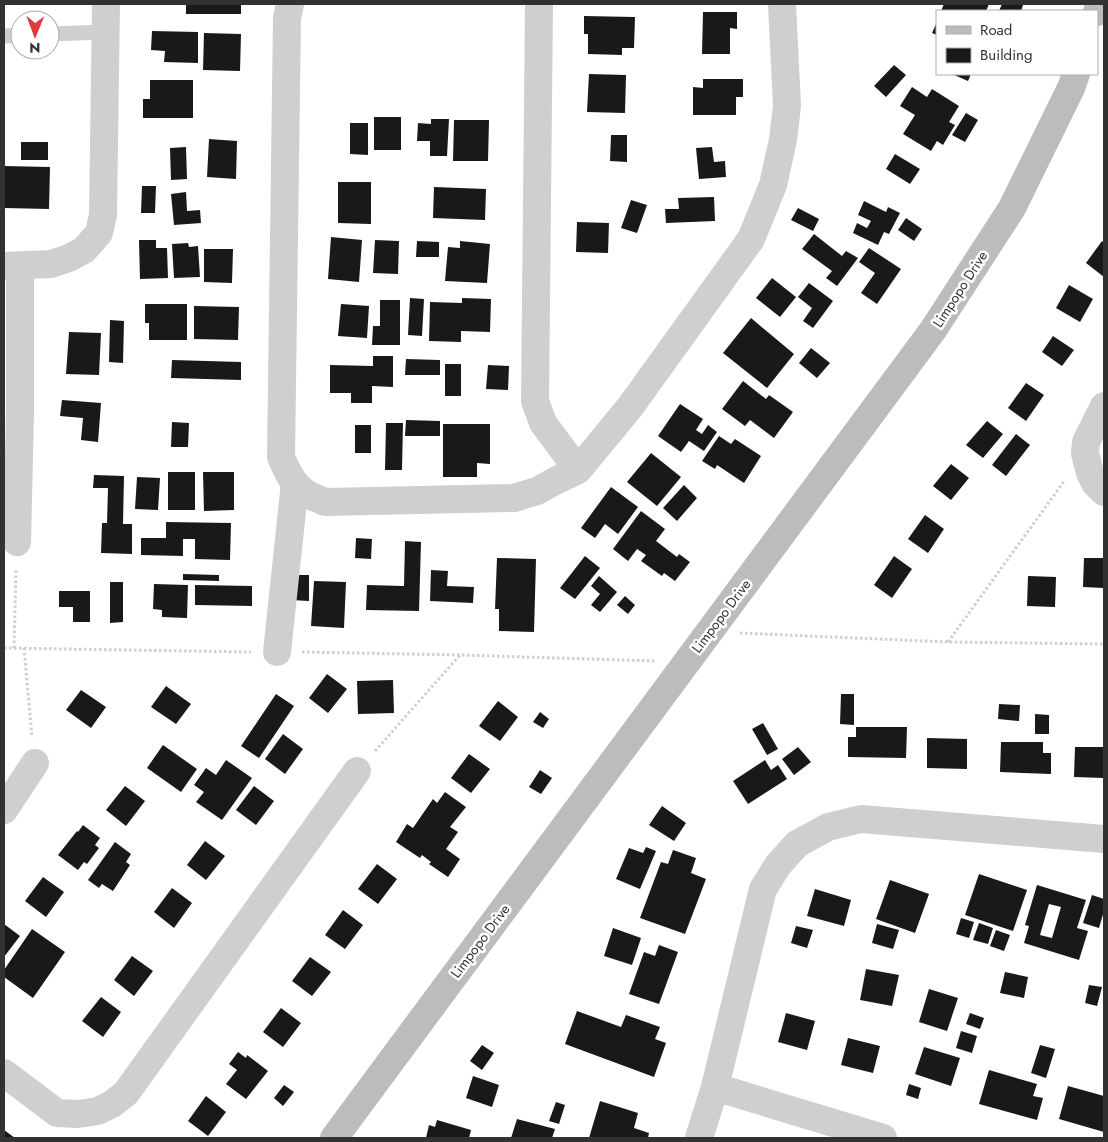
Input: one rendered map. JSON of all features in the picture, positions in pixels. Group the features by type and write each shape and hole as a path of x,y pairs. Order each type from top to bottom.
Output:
{"street":[{"path":"17,542 12,413 12,266 51,264 69,258 84,250 99,233 103,216 106,4"},
{"path":"290,4 287,18 281,457 288,474 295,483 306,494 325,502 514,498 537,491 578,470 630,407 751,239 773,185 783,140 787,106 782,4"},
{"path":"539,4 535,401 542,423 578,470"},
{"name":"Limpopo Drive","path":"334,1138 933,330 1012,208 1076,75"},
{"path":"1104,406 1086,442 1085,451 1090,473 1095,483 1104,492"},
{"path":"277,652 295,483"},
{"path":"4,810 34,764"},
{"path":"4,1074 57,1113 78,1114 98,1111 112,1104 126,1093 357,771"},
{"path":"699,1138 715,1087 763,890 778,865 797,844 828,827 861,819 1104,839"},
{"path":"715,1087 883,1138"}],"lane":[{"path":"60,34 106,32"}],"path":[{"path":"948,642 1085,451"},
{"path":"14,648 17,542"},
{"path":"709,632 948,642 1104,644"},
{"path":"4,648 461,655 687,662"},
{"path":"24,648 34,764"},
{"path":"357,771 461,655"}],"building":[{"path":"186,4 241,4 241,14 186,14"},
{"path":"944,4 989,4 986,10 941,10"},
{"path":"1002,4 1023,5 1021,10 999,10"},
{"path":"703,12 737,12 737,29 730,28 730,54 702,54"},
{"path":"584,16 635,17 634,48 622,48 622,55 588,54 588,34 584,34"},
{"path":"936,24 936,35 932,33"},
{"path":"152,31 198,32 198,63 164,62 165,51 151,50"},
{"path":"204,33 241,34 240,71 203,70"},
{"path":"894,65 906,75 886,97 874,86"},
{"path":"589,74 626,75 625,113 587,112"},
{"path":"954,75 971,75 968,81"},
{"path":"703,79 743,79 743,97 736,97 736,115 693,115 693,87 703,88"},
{"path":"150,80 193,80 193,118 143,118 143,99 150,99"},
{"path":"912,87 927,97 932,89 959,106 949,122 955,125 943,145 937,141 931,151 903,134 915,115 900,106"},
{"path":"966,113 978,120 965,142 952,135"},
{"path":"374,117 401,117 401,150 374,150"},
{"path":"431,119 449,119 447,156 430,156 430,141 417,141 418,123 431,124"},
{"path":"454,120 489,120 488,161 453,161"},
{"path":"350,123 368,123 368,155 350,154"},
{"path":"611,135 627,135 627,162 610,161"},
{"path":"209,139 237,141 236,179 207,177"},
{"path":"21,142 48,142 48,160 21,160"},
{"path":"186,147 187,179 171,180 170,148"},
{"path":"712,147 714,162 725,161 726,177 699,179 696,148"},
{"path":"895,154 920,169 910,184 886,169"},
{"path":"4,166 50,167 49,209 4,208"},
{"path":"338,182 371,182 371,224 338,223"},
{"path":"142,186 156,186 155,213 141,213"},
{"path":"434,187 486,189 485,220 433,218"},
{"path":"186,192 187,211 200,210 201,223 174,225 171,194"},
{"path":"714,197 715,221 666,223 665,209 679,209 678,198"},
{"path":"631,200 647,205 637,233 621,228"},
{"path":"864,201 886,212 888,207 900,213 889,234 884,232 878,245 853,233 857,223 867,228 871,221 858,215"},
{"path":"798,208 819,219 813,231 791,220"},
{"path":"906,218 922,229 914,241 898,230"},
{"path":"577,222 609,223 608,253 576,252"},
{"path":"814,234 842,256 846,251 858,258 837,286 826,278 832,271 802,249"},
{"path":"331,237 362,240 359,282 328,279"},
{"path":"139,240 156,240 156,248 167,248 168,278 140,279"},
{"path":"375,240 399,241 398,274 373,273"},
{"path":"417,241 439,242 439,257 416,257"},
{"path":"460,241 490,244 487,283 445,281 448,247 460,248"},
{"path":"1102,241 1104,243 1104,277 1086,263"},
{"path":"188,243 189,247 198,246 200,277 174,278 172,244"},
{"path":"869,248 901,269 877,304 861,293 875,273 859,262"},
{"path":"204,249 233,249 232,283 204,282"},
{"path":"772,278 796,297 780,317 756,298"},
{"path":"809,283 833,301 813,328 803,321 812,308 798,297"},
{"path":"1069,285 1093,299 1080,322 1056,308"},
{"path":"410,298 424,299 422,336 408,335"},
{"path":"462,298 491,299 490,332 461,331 461,342 429,341 430,302 462,303"},
{"path":"380,300 400,300 400,345 372,345 373,326 380,326"},
{"path":"145,304 187,304 187,340 149,340 149,323 145,323"},
{"path":"341,304 369,306 367,338 338,336"},
{"path":"194,306 239,307 238,340 194,339"},
{"path":"751,318 794,354 767,388 723,353"},
{"path":"110,320 124,321 123,363 109,362"},
{"path":"69,332 101,333 99,375 66,374"},
{"path":"1053,336 1074,350 1062,366 1042,352"},
{"path":"811,348 830,363 817,378 799,363"},
{"path":"373,356 393,356 393,387 372,386 372,403 351,403 351,393 330,393 330,365 373,366"},
{"path":"406,359 440,360 440,375 405,375"},
{"path":"172,360 241,362 241,380 171,378"},
{"path":"445,364 461,364 461,396 445,396"},
{"path":"488,365 509,366 508,390 486,389"},
{"path":"743,381 766,399 769,395 793,412 774,438 750,420 745,426 722,409"},
{"path":"1026,383 1044,395 1026,421 1008,408"},
{"path":"62,400 101,403 98,442 81,440 83,418 60,416"},
{"path":"680,404 703,419 696,430 702,434 708,425 717,432 704,451 689,441 681,452 658,436"},
{"path":"406,420 440,421 440,436 405,436"},
{"path":"987,421 1003,434 983,458 966,445"},
{"path":"172,422 189,423 188,447 171,447"},
{"path":"386,423 403,423 402,470 385,470"},
{"path":"443,424 490,424 490,464 477,463 477,477 443,477"},
{"path":"355,425 371,425 371,453 355,453"},
{"path":"1016,434 1030,445 1006,476 992,465"},
{"path":"719,436 731,444 735,439 761,456 744,483 717,465 715,469 702,461"},
{"path":"651,453 681,477 657,506 627,482"},
{"path":"951,464 969,478 951,500 933,486"},
{"path":"168,472 195,472 195,510 168,510"},
{"path":"203,472 234,472 234,510 204,511"},
{"path":"94,475 124,476 123,524 132,524 132,554 101,553 102,523 107,523 108,488 93,488"},
{"path":"137,477 160,478 158,510 135,509"},
{"path":"684,485 697,498 677,521 663,508"},
{"path":"611,487 638,507 618,534 605,524 595,538 581,528"},
{"path":"641,511 665,529 656,541 677,557 679,554 690,562 675,581 664,573 662,576 641,561 646,555 637,549 628,561 613,549"},
{"path":"925,515 944,529 928,553 908,539"},
{"path":"166,522 231,523 230,560 195,559 195,539 183,539 183,556 141,555 141,538 166,538"},
{"path":"356,538 372,539 371,559 355,558"},
{"path":"405,541 421,542 419,611 366,610 367,585 404,586"},
{"path":"585,556 600,568 575,599 560,588"},
{"path":"894,556 912,569 892,598 874,585"},
{"path":"497,558 536,559 534,632 499,631 499,609 495,609"},
{"path":"1084,558 1104,558 1104,588 1083,587"},
{"path":"431,570 448,571 447,586 474,587 473,603 430,601"},
{"path":"183,574 219,575 219,581 183,580"},
{"path":"292,575 309,575 309,601 291,600"},
{"path":"599,576 617,592 600,612 591,605 600,594 591,586"},
{"path":"1028,576 1056,577 1055,607 1027,606"},
{"path":"314,581 346,582 344,628 311,626"},
{"path":"110,582 123,582 123,622 110,623"},
{"path":"154,584 188,585 187,618 162,617 162,610 153,609"},
{"path":"195,585 252,586 252,606 195,605"},
{"path":"59,591 90,591 90,622 73,622 73,607 59,607"},
{"path":"625,596 635,605 628,614 617,605"},
{"path":"327,674 347,689 328,713 309,698"},
{"path":"393,680 394,713 358,714 357,681"},
{"path":"166,686 191,704 176,724 151,707"},
{"path":"81,690 106,707 91,728 66,710"},
{"path":"276,694 294,706 259,758 241,746"},
{"path":"841,694 854,694 854,725 840,724"},
{"path":"498,701 518,717 500,741 479,726"},
{"path":"999,704 1020,705 1019,721 998,719"},
{"path":"540,712 549,719 543,728 533,722"},
{"path":"1035,714 1049,715 1049,734 1035,734"},
{"path":"763,723 778,749 767,755 752,729"},
{"path":"856,727 907,727 906,758 848,757 848,737 856,737"},
{"path":"283,734 303,749 285,774 265,759"},
{"path":"927,738 967,739 967,769 927,768"},
{"path":"1001,742 1043,742 1043,753 1051,753 1051,774 1000,772"},
{"path":"163,745 197,769 181,792 147,768"},
{"path":"798,747 811,762 794,775 782,759"},
{"path":"1075,747 1104,747 1104,778 1074,777"},
{"path":"469,754 490,769 471,793 451,778"},
{"path":"226,760 252,778 222,820 196,802 204,792 194,785 206,768 216,775"},
{"path":"765,760 771,770 778,765 787,779 748,804 733,781"},
{"path":"540,770 552,778 541,794 529,787"},
{"path":"125,786 145,801 126,826 106,810"},
{"path":"254,786 274,801 256,825 236,810"},
{"path":"445,792 466,807 450,827 458,832 446,849 460,859 448,877 429,864 431,862 422,855 420,858 396,842 407,824 413,828 433,799 437,803"},
{"path":"662,806 686,823 674,841 649,825"},
{"path":"83,825 100,838 95,845 99,848 87,864 84,862 78,870 58,855"},
{"path":"205,841 225,856 206,880 187,865"},
{"path":"115,842 131,854 126,862 130,865 113,891 102,884 99,888 88,880"},
{"path":"646,847 656,851 640,889 616,879 629,848 643,853"},
{"path":"673,850 696,858 691,873 706,879 685,934 640,918 661,862 668,864"},
{"path":"377,864 397,879 378,904 358,889"},
{"path":"979,874 1027,890 1013,931 965,915"},
{"path":"43,877 64,892 46,917 25,901"},
{"path":"890,880 929,894 915,933 876,919"},
{"path":"1037,885 1086,900 1077,928 1088,931 1079,960 1024,943 1029,926 1025,925","holes":["1049,904 1061,907 1052,938 1040,935"]},
{"path":"172,888 192,903 174,928 154,912"},
{"path":"815,889 851,900 844,926 807,916"},
{"path":"1092,895 1104,899 1104,911 1099,928 1083,923"},
{"path":"343,910 363,925 345,949 325,935"},
{"path":"961,918 974,922 969,938 956,934"},
{"path":"979,923 993,928 988,944 973,940"},
{"path":"4,924 20,936 4,957"},
{"path":"877,924 899,930 893,949 872,943"},
{"path":"796,926 813,930 807,948 791,943"},
{"path":"613,928 641,938 632,965 604,956"},
{"path":"32,929 65,952 33,998 4,977 4,970"},
{"path":"996,930 1010,935 1004,951 990,946"},
{"path":"659,945 678,952 659,1004 629,994 644,952 655,956"},
{"path":"132,956 153,971 134,996 114,980"},
{"path":"310,957 331,972 312,996 292,981"},
{"path":"866,969 899,975 892,1006 860,1000"},
{"path":"1005,972 1028,977 1024,998 1000,993"},
{"path":"1089,985 1102,987 1097,1006 1085,1003"},
{"path":"929,989 958,998 947,1031 919,1022"},
{"path":"101,997 121,1012 103,1037 82,1021"},
{"path":"281,1008 301,1023 283,1047 263,1032"},
{"path":"577,1011 621,1027 626,1015 660,1027 655,1039 666,1043 654,1077 565,1044"},
{"path":"786,1013 815,1021 807,1050 778,1042"},
{"path":"970,1013 984,1018 980,1029 966,1024"},
{"path":"961,1031 977,1036 972,1053 956,1048"},
{"path":"848,1038 880,1046 873,1073 841,1065"},
{"path":"482,1045 494,1053 482,1070 470,1061"},
{"path":"1040,1045 1055,1049 1046,1078 1031,1073"},
{"path":"924,1047 960,1058 951,1086 915,1074"},
{"path":"238,1052 246,1058 247,1055 268,1071 246,1099 226,1084 237,1070 229,1064"},
{"path":"989,1070 1037,1084 1033,1096 1043,1098 1037,1120 979,1104"},
{"path":"473,1076 499,1085 492,1107 466,1098"},
{"path":"909,1084 921,1088 918,1099 906,1095"},
{"path":"284,1085 294,1092 283,1106 274,1098"},
{"path":"1068,1086 1104,1096 1104,1132 1059,1119"},
{"path":"206,1096 226,1112 208,1136 188,1121"},
{"path":"600,1101 638,1113 634,1128 649,1133 648,1138 589,1138"},
{"path":"556,1102 565,1105 559,1124 549,1121"},
{"path":"517,1119 555,1129 552,1138 511,1138"},
{"path":"437,1120 471,1130 469,1138 426,1138 429,1125 435,1127"},
{"path":"4,1130 15,1138 4,1138"}]}
